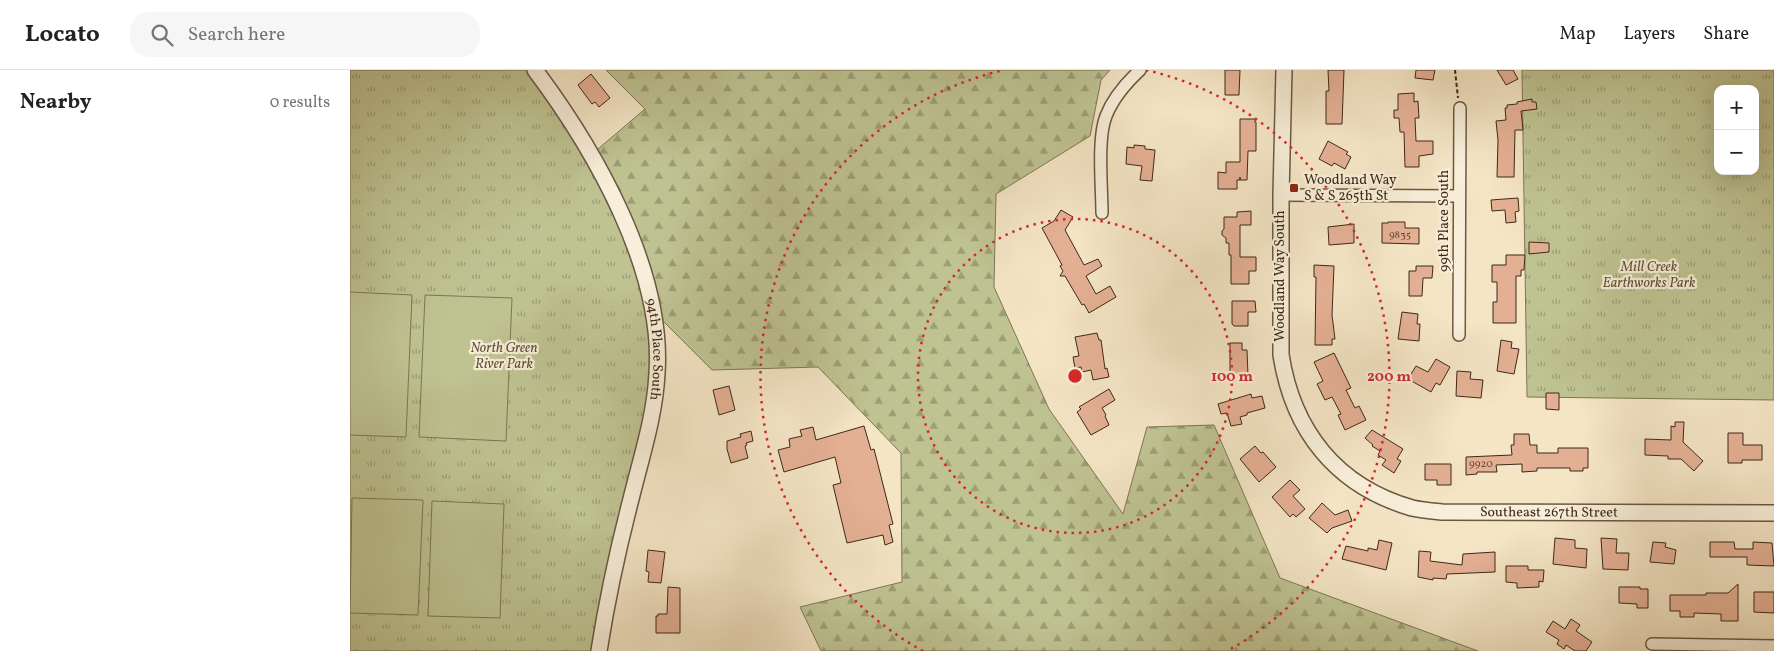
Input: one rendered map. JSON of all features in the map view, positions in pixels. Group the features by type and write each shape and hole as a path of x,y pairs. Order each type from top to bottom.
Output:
{"street":[{"name":"94th Place South","path":"535,70 558,100 583,141 600,170 618,208 640,262 651,298 656,326 658,368 653,410 617,553 599,651"},
{"path":"1102,213 1102,138 1105,118 1114,100 1140,70"},
{"name":"Woodland Way South","path":"1284,70 1280,339 1284,379 1307,433 1335,466"},
{"name":"99th Place South","path":"1459,335 1460,108"},
{"path":"1281,195 1459,196"},
{"name":"Southeast 267th Street","path":"1335,466 1356,482 1381,496 1413,508 1442,512 1774,514"},
{"path":"1652,644 1774,646"}],"path":[{"path":"1456,70 1460,108"}],"green space":[{"name":"North Green River Park","path":"350,70 535,70 618,208 658,350 599,651 350,651"},
{"path":"606,70 1110,70 1101,80 1090,136 996,194 994,287 1049,409 1123,514 1147,427 1214,425 1280,578 1478,651 821,651 800,607 902,582 901,453 818,367 712,370 654,312 591,155 645,109"},
{"name":"Mill Creek Earthworks Park","path":"1522,70 1774,70 1774,400 1527,397"},
{"path":"350,292 412,295 406,437 350,435"},
{"path":"425,295 512,298 506,441 419,437"},
{"path":"352,498 423,500 418,615 350,613"},
{"path":"432,501 504,504 500,618 428,616"}],"building":[{"path":"1225,70 1240,70 1239,95 1225,95"},
{"path":"1328,70 1344,70 1342,124 1326,124 1326,91 1329,91"},
{"path":"1416,70 1435,70 1433,80 1415,78"},
{"path":"1497,70 1513,70 1518,79 1506,85"},
{"path":"591,74 610,98 599,107 595,102 592,104 578,85"},
{"path":"1414,93 1414,102 1418,101 1419,118 1415,118 1416,141 1433,141 1433,154 1419,156 1419,167 1405,167 1404,132 1400,132 1399,118 1394,118 1394,110 1398,110 1398,94"},
{"path":"1532,99 1532,102 1536,102 1537,109 1521,111 1523,130 1515,130 1514,177 1497,177 1498,140 1496,121 1506,120 1505,108 1507,108 1507,105"},
{"path":"1240,119 1255,119 1256,122 1256,151 1248,151 1247,180 1237,180 1237,189 1218,189 1218,172 1226,173 1226,162 1240,162"},
{"path":"1328,141 1348,152 1346,154 1351,157 1345,169 1334,163 1332,166 1319,159"},
{"path":"1134,145 1145,146 1145,149 1155,150 1152,181 1140,180 1142,166 1126,164 1127,147 1134,148"},
{"path":"1518,198 1519,211 1515,212 1516,222 1506,223 1505,210 1492,211 1491,200"},
{"path":"1061,210 1073,217 1065,230 1084,265 1098,259 1102,266 1086,276 1096,294 1110,286 1116,297 1089,313 1084,304 1082,305 1065,276 1060,276 1063,271 1060,266 1062,265 1042,228 1054,221"},
{"path":"1251,211 1251,225 1240,225 1240,257 1256,257 1256,271 1249,271 1249,284 1231,284 1229,243 1226,243 1226,238 1222,235 1224,217 1237,217 1237,212"},
{"path":"1405,222 1405,228 1419,228 1419,244 1382,243 1382,223"},
{"path":"1354,224 1354,243 1329,245 1328,227"},
{"path":"1529,242 1549,243 1549,252 1529,254"},
{"path":"1506,255 1525,255 1524,270 1521,270 1521,276 1516,276 1516,323 1493,323 1493,302 1497,302 1497,282 1492,282 1492,265 1506,265"},
{"path":"1314,265 1334,266 1332,315 1335,339 1332,339 1332,345 1315,345 1316,277 1314,277"},
{"path":"1416,266 1433,266 1432,278 1423,278 1422,296 1409,296 1409,271 1416,271"},
{"path":"1232,301 1255,301 1256,312 1248,312 1248,326 1234,326 1232,324"},
{"path":"1402,312 1418,314 1417,324 1420,324 1419,341 1398,339"},
{"path":"1097,333 1099,340 1101,340 1105,369 1107,368 1109,377 1093,380 1091,370 1082,372 1081,367 1075,368 1073,357 1079,356 1075,337"},
{"path":"1501,340 1512,342 1511,348 1519,349 1514,374 1497,371"},
{"path":"1230,343 1242,343 1242,350 1247,350 1248,376 1230,375"},
{"path":"1334,353 1351,388 1346,390 1355,408 1359,406 1366,420 1345,430 1338,415 1341,414 1332,397 1325,400 1317,384 1323,381 1314,362"},
{"path":"1436,359 1450,367 1440,385 1436,383 1431,392 1408,379 1416,366 1428,372"},
{"path":"1457,371 1471,372 1470,379 1483,380 1481,398 1456,396"},
{"path":"729,386 735,410 719,415 713,390"},
{"path":"1109,389 1115,400 1102,408 1109,425 1091,435 1077,412 1081,409 1079,407"},
{"path":"1546,393 1559,393 1559,410 1546,409"},
{"path":"1251,394 1252,398 1262,396 1265,408 1247,413 1247,415 1240,417 1242,424 1231,426 1227,413 1221,414 1218,404"},
{"path":"1675,422 1684,422 1683,442 1703,461 1694,471 1681,459 1668,459 1668,456 1645,455 1645,439 1671,440 1671,426 1675,427"},
{"path":"864,426 871,450 874,449 893,524 889,525 893,542 885,545 883,535 847,543 833,485 841,483 835,457 784,472 778,450 790,447 789,439 802,436 800,430 813,427 816,440"},
{"path":"1372,430 1403,449 1397,459 1401,461 1394,473 1382,465 1386,460 1378,455 1380,451 1365,438"},
{"path":"751,431 753,441 746,443 747,445 745,446 748,458 731,463 727,441 741,437 740,434"},
{"path":"1728,433 1743,433 1743,445 1762,445 1762,460 1742,460 1742,463 1728,463"},
{"path":"1514,434 1529,434 1530,445 1537,445 1537,453 1558,453 1558,448 1588,448 1588,468 1583,468 1583,471 1570,471 1570,468 1537,468 1537,471 1522,472 1522,464 1496,465 1497,472 1477,472 1477,474 1466,475 1466,457 1512,455 1511,445 1514,445"},
{"path":"1255,446 1276,467 1259,482 1240,459"},
{"path":"1425,464 1451,464 1451,485 1437,485 1437,480 1425,480"},
{"path":"1290,480 1300,490 1293,496 1305,509 1296,517 1293,514 1290,517 1272,497"},
{"path":"1322,503 1335,515 1348,510 1352,521 1332,528 1327,533 1309,518"},
{"path":"1555,538 1575,540 1575,548 1587,549 1586,568 1553,564"},
{"path":"1601,538 1617,539 1616,553 1629,553 1628,570 1603,569"},
{"path":"1379,540 1392,543 1386,570 1342,559 1346,546 1368,551 1368,548 1377,550"},
{"path":"1653,542 1666,543 1665,547 1676,550 1674,564 1650,562"},
{"path":"1710,542 1734,542 1735,549 1753,549 1753,542 1772,543 1774,566 1747,565 1747,557 1710,557"},
{"path":"648,550 665,552 661,583 648,582 649,572 646,571"},
{"path":"1419,551 1431,552 1430,561 1462,565 1463,554 1495,552 1495,572 1447,574 1446,579 1433,578 1433,580 1418,577"},
{"path":"1506,566 1528,566 1528,570 1544,570 1543,582 1539,581 1539,587 1517,588 1517,583 1506,582"},
{"path":"1738,584 1738,621 1721,621 1721,614 1694,613 1694,617 1680,617 1680,611 1670,611 1670,595 1728,593"},
{"path":"668,587 680,588 680,633 656,633 656,616 658,614 667,614"},
{"path":"1619,587 1648,589 1648,608 1637,608 1637,604 1619,603"},
{"path":"1754,592 1774,592 1774,613 1754,612"},
{"path":"1571,619 1580,625 1576,631 1592,642 1586,651 1575,651 1566,645 1564,649 1557,644 1559,640 1546,632 1553,621 1565,629"}],"place":[{"name":"Woodland Way S & S 265th St","path":"1294,188"}]}
